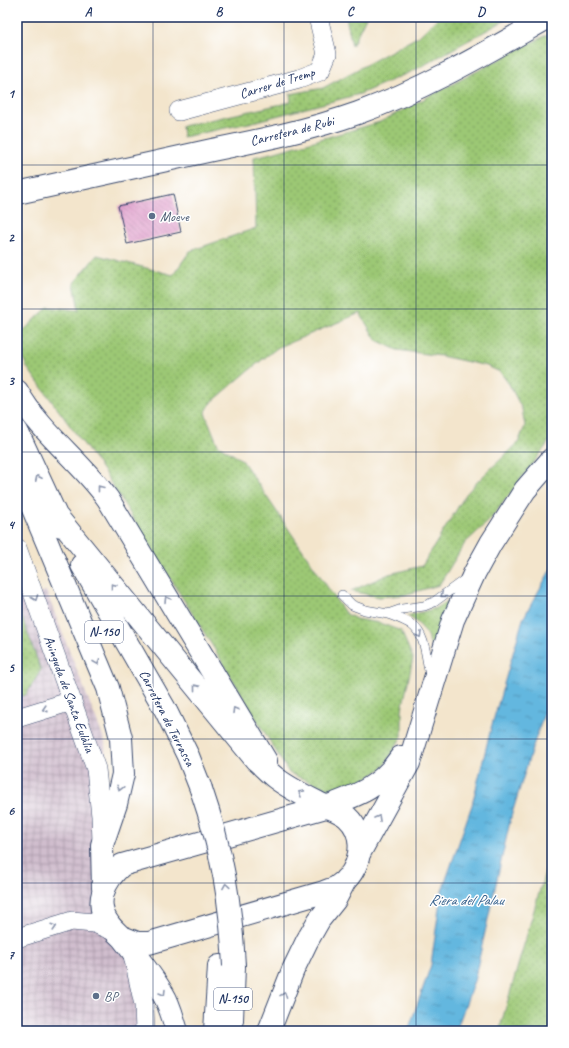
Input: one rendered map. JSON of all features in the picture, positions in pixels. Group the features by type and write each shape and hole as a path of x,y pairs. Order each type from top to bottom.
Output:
{"main road":[{"name":"Carretera de Rubi","path":"17,193 308,129 346,117 380,105 436,79 549,17"},
{"path":"17,391 23,403 38,423 86,471 108,499 277,779"},
{"name":"Carretera de Terrassa","path":"17,431 54,513 165,709 188,756 194,792"},
{"path":"123,940 137,943 149,943 324,892 338,886 346,879 358,862 360,852 409,763 432,684 453,620 474,572 525,490 552,459"},
{"name":"Carretera de Terrassa","path":"17,471 28,497 149,711 166,744 212,820 222,862 230,909 226,966 215,1031"},
{"path":"28,497 108,688 121,738 123,774 116,804 102,844 104,888 102,908 108,923 123,940 164,995 177,1031"},
{"path":"54,513 256,760 277,779 326,807 344,815 352,824 358,838 360,852"},
{"path":"104,888 112,874 122,865 326,807 365,791 388,774 418,733"},
{"path":"269,1031 293,970 307,941 319,920 335,900 346,879"},
{"name":"Carretera de Terrassa","path":"226,966 234,978 231,1031"}],"street":[{"name":"Carrer de Tremp","path":"179,111 299,79 320,71 327,54 318,17"},
{"name":"Avinguda de Santa Eulàlia","path":"17,548 96,769 101,816 102,844"},
{"path":"17,718 72,701"},
{"path":"17,938 72,922 94,923 123,940 144,1005 145,1031"}],"lane":[{"path":"388,614 402,609 424,606 434,602 474,572"},
{"path":"342,595 352,605 366,610 388,614 416,628 422,637 432,684"}],"shaded area":[{"path":"46,591 105,742 107,810 96,894 151,998 152,1031 17,1031 17,600"}],"green space":[{"path":"346,17 366,17 352,46"},
{"path":"439,17 509,18 415,70 360,94 249,123 183,137 182,126 291,102 290,94 323,88 419,36"},
{"path":"552,32 552,438 490,520 465,543 439,585 404,595 379,597 351,591 389,574 422,566 466,494 518,443 525,426 522,409 509,384 500,372 487,366 441,356 397,350 376,340 360,313 277,348 211,403 205,413 218,445 242,460 345,613 356,619 380,623 401,631 413,658 402,710 402,736 383,768 364,780 328,789 289,773 215,650 104,472 26,366 18,336 48,307 79,310 74,283 97,255 173,275 190,251 256,228 254,157 380,122"},
{"path":"451,599 433,652 424,631 413,619 407,616 437,608"},
{"path":"17,603 41,670 26,695 17,698"},
{"path":"552,848 552,1031 499,1031"}],"water":[{"name":"Riera del Palau","path":"552,567 552,690 511,817 474,981 456,1031 408,1031 431,965 441,894 472,805 491,728 523,619"}],"building":[{"path":"173,194 181,232 127,244 118,206"}],"place":[{"name":"Moeve","path":"152,216"},
{"name":"BP","path":"96,996"}]}
